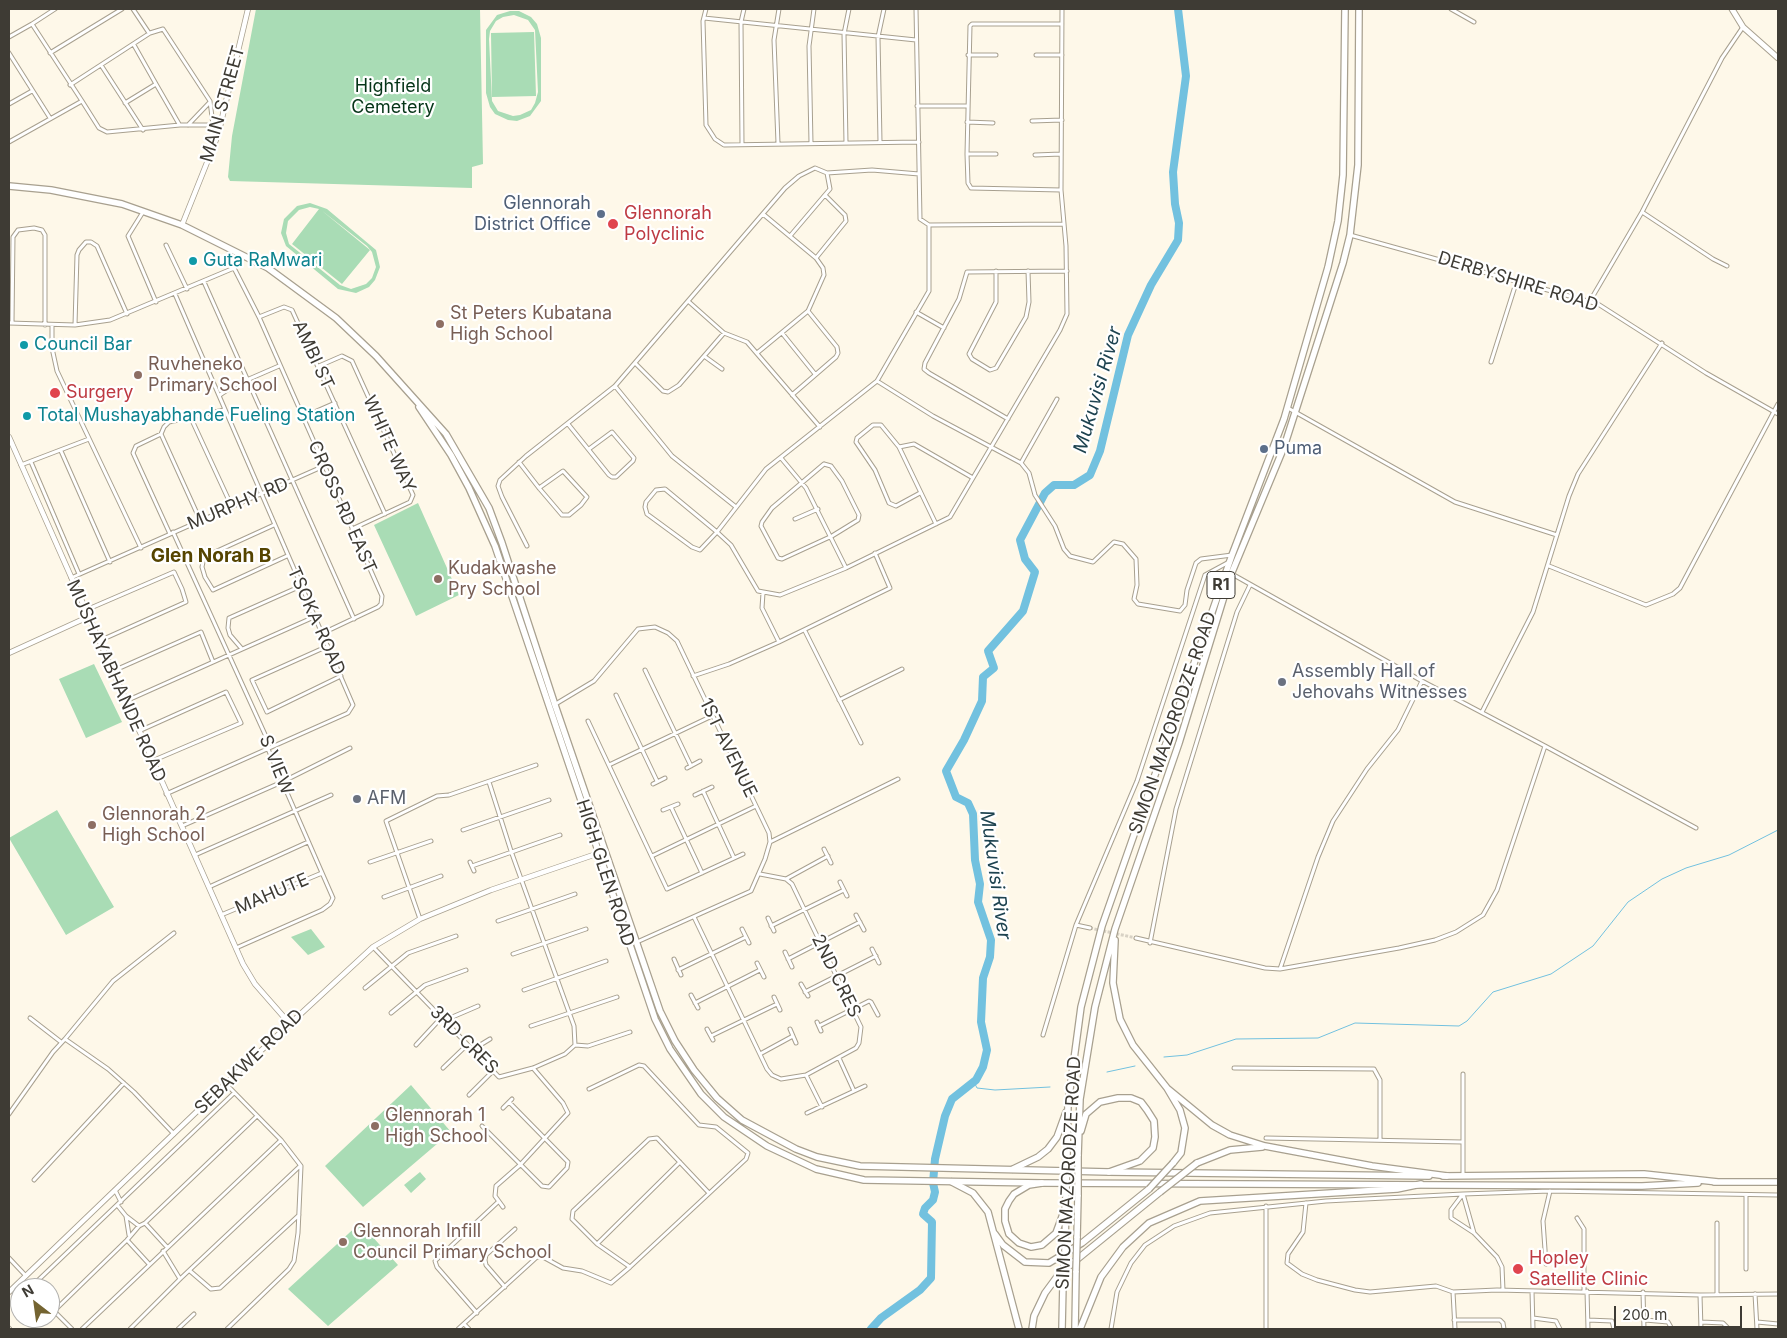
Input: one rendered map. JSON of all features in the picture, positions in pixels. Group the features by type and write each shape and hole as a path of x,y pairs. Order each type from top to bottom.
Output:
{"main road":[{"name":"SIMON MAZORODZE ROAD","path":"1062,1329 1068,1104 1081,1007 1102,926 1232,555 1287,408 1321,292 1338,221 1343,158 1345,9"},
{"name":"SIMON MAZORODZE ROAD","path":"1075,1329 1080,1099 1094,1016 1115,929 1179,743 1232,574 1296,414 1334,297 1350,235 1358,165 1359,9"},
{"path":"1732,9 1743,26 1778,58"},
{"name":"HIGH GLEN ROAD","path":"9,186 106,200 182,225 240,252 293,285 336,318 411,395 451,455 481,513 495,546 605,851 660,1011 675,1041 706,1086 729,1110 742,1120 796,1150 817,1157 860,1166 920,1169 1447,1176"},
{"name":"HIGH GLEN ROAD","path":"552,706 598,853 655,1018 680,1065 712,1106 767,1146 816,1169 864,1180 1042,1184 1421,1184"},
{"path":"995,1234 1003,1246 1025,1262 1049,1263 1082,1242 1149,1189 1181,1153 1185,1128 1180,1110 1167,1088 1133,1045 1120,1019 1113,983 1115,929"},
{"path":"1167,1088 1212,1125 1230,1134 1265,1146 1372,1166 1447,1176 1644,1174 1718,1182"},
{"path":"1079,1139 1086,1114 1100,1102 1118,1098 1131,1098 1141,1102 1154,1121 1155,1137 1152,1148 1140,1161 1109,1172"},
{"path":"1012,1169 1032,1161 1048,1149 1057,1137 1068,1104"},
{"path":"1032,1329 1034,1316 1045,1293 1059,1274 1160,1192 1197,1164 1230,1150 1265,1146"},
{"path":"952,1182 964,1186 981,1201 988,1212 1019,1329"},
{"path":"1080,1329 1101,1277 1123,1247 1149,1223 1200,1201 1397,1189 1421,1184 1642,1186 1718,1182 1778,1182"},
{"path":"1042,1184 1029,1185 1014,1194 1008,1201 1005,1209 1005,1221 1009,1234 1019,1243 1032,1247 1042,1245 1056,1233 1066,1206"}],"street":[{"path":"9,37 55,9"},
{"path":"50,53 122,9"},
{"path":"133,9 150,34"},
{"name":"MAIN STREET","path":"182,225 220,125 248,9"},
{"path":"706,9 704,18 706,125 715,139 724,145 919,142"},
{"path":"742,144 741,22 744,9"},
{"path":"778,9 774,26 778,143"},
{"path":"811,143 810,29 814,9"},
{"path":"846,142 844,34 849,9"},
{"path":"880,142 878,37 884,9"},
{"path":"916,9 919,216 922,221 929,224 1064,224"},
{"path":"929,224 931,284 877,381 761,474 717,532 703,548 698,550 647,514 644,507 646,502 656,490 665,488 717,532 731,545 756,588 763,593 785,595 846,568 950,517 991,449 1067,314 1067,271 1061,190 1062,9"},
{"path":"1451,9 1474,22"},
{"path":"704,18 916,40"},
{"path":"32,24 70,85 102,130 106,132 180,125 220,125"},
{"path":"1061,190 971,188 968,183 967,122 968,28 972,24 1062,24"},
{"path":"1590,300 1642,212 1722,58 1743,26"},
{"path":"70,85 159,29 166,32 210,101 213,125"},
{"path":"134,45 180,125"},
{"path":"9,53 50,118"},
{"path":"968,55 996,55"},
{"path":"1036,55 1062,55"},
{"path":"9,64 14,61"},
{"path":"101,66 143,130"},
{"path":"125,103 156,84"},
{"path":"9,104 33,91"},
{"path":"188,125 210,101"},
{"path":"9,142 82,102"},
{"path":"917,106 968,106"},
{"path":"1032,121 1062,120"},
{"path":"967,122 993,123"},
{"path":"967,154 996,154"},
{"path":"1035,155 1061,154"},
{"path":"527,546 513,522 498,486 503,476 615,386 636,364 785,188 799,176 815,168 827,172 865,170 919,174"},
{"path":"790,236 831,186 827,172"},
{"path":"816,258 846,221 845,215 825,195"},
{"path":"143,211 128,236 156,302"},
{"path":"1642,212 1727,266"},
{"path":"757,353 808,311 824,275 823,268 816,258 763,214"},
{"path":"44,325 45,235 40,229 18,230 13,237 11,323 44,325 75,325 100,322 127,314 234,268 240,252"},
{"name":"DERBYSHIRE ROAD","path":"1350,235 1590,300 1706,373 1778,414"},
{"path":"75,325 77,255 86,242 97,246 127,314"},
{"path":"166,245 187,289"},
{"name":"CROSS RD EAST","path":"234,268 259,317 382,600 378,607 323,633"},
{"path":"1008,419 924,369 925,363 960,299 966,273 1028,270 1067,271"},
{"path":"996,271 996,302 969,354 972,359 990,370 996,368 1026,317 1029,302 1028,270"},
{"path":"1491,362 1517,280"},
{"path":"204,282 354,619"},
{"name":"TSOKA ROAD","path":"175,294 220,394 224,410 260,490 260,495 353,704 348,713 268,749"},
{"path":"688,301 724,333 740,338 757,353 820,427"},
{"name":"AMBI ST","path":"259,317 284,307 292,310 319,366 384,514"},
{"path":"792,395 836,357 838,353 837,348 808,311"},
{"path":"916,312 944,328"},
{"path":"52,325 52,348 57,371 141,548"},
{"path":"782,332 815,374"},
{"path":"636,364 663,391 668,392 679,385 724,333"},
{"path":"1482,712 1533,612 1578,474 1662,344"},
{"name":"WHITE WAY","path":"319,366 342,356 352,361 414,495 410,502 352,529"},
{"path":"704,356 722,369"},
{"path":"220,394 233,386 279,366"},
{"path":"877,381 991,449 1021,463 1031,476 1036,495 1055,526 1064,549 1074,559 1093,562 1114,542 1123,544 1136,559 1137,585 1134,599 1138,604 1180,611 1185,605 1186,590 1196,563 1202,559 1232,555"},
{"path":"615,386 672,456 736,507"},
{"path":"1021,463 1058,399"},
{"path":"303,417 335,403"},
{"path":"1549,566 1646,605 1673,594 1680,588 1778,404"},
{"path":"1287,408 1455,502 1557,535"},
{"name":"S VIEW","path":"224,410 169,422 164,426 161,434 136,446 133,453 268,741 268,749 333,898 330,904 236,948"},
{"path":"190,416 232,507"},
{"path":"568,424 612,477 616,477 634,458 612,432 589,449"},
{"path":"920,493 896,506 892,505 856,440 877,424 881,425 899,447 936,524"},
{"path":"161,434 200,520"},
{"name":"MUSHAYABHANDE ROAD","path":"9,437 236,948 255,984 290,1024"},
{"path":"21,466 89,439"},
{"path":"899,447 914,444 973,478"},
{"path":"61,450 110,562"},
{"path":"781,458 803,483 832,536 846,568"},
{"path":"31,462 80,574"},
{"path":"519,462 539,488 562,515 566,516 581,505 586,497 563,471 539,488"},
{"path":"827,464 831,466 842,481 859,517 856,523 782,559 776,555 761,526 762,522 772,508 803,483 827,464"},
{"name":"MURPHY RD","path":"70,578 324,466"},
{"path":"795,519 818,509"},
{"path":"274,524 204,557 202,570 213,590 287,556"},
{"path":"693,676 729,664 805,631 890,588 875,553"},
{"path":"1043,1036 1076,925 1137,781 1205,576 1230,562"},
{"path":"85,610 174,572 186,602 99,641"},
{"path":"1232,574 1422,681 1696,828"},
{"path":"1150,943 1176,809 1237,612 1250,585"},
{"path":"242,649 230,635 228,628 229,618 301,586"},
{"path":"763,593 762,608 779,642"},
{"path":"126,702 314,616"},
{"path":"9,653 88,617"},
{"name":"1ST AVENUE","path":"552,706 594,681 622,650 635,632 643,627 655,627 672,636 770,833 770,842"},
{"path":"805,631 861,743"},
{"path":"112,671 201,632 213,662"},
{"path":"328,646 252,680 267,712 341,676"},
{"path":"839,700 902,669"},
{"path":"645,670 676,732 689,767 700,761"},
{"path":"1280,969 1318,857 1333,821 1367,769 1398,730 1422,681"},
{"path":"139,731 226,692 241,724 152,762"},
{"path":"616,695 657,781"},
{"path":"609,765 712,716"},
{"path":"588,721 667,889 743,854"},
{"path":"1136,938 1150,943 1265,968 1280,969 1435,940 1456,932 1479,919 1486,912 1503,876 1545,746"},
{"path":"182,826 282,782 350,748"},
{"path":"166,794 268,749"},
{"path":"420,919 386,821 426,800 449,795 536,765"},
{"path":"653,784 664,778"},
{"path":"636,942 751,891 760,874 770,842 898,779"},
{"path":"489,782 511,852 533,908 576,1033 575,1045 588,1046 630,1032"},
{"path":"695,795 712,787"},
{"path":"703,792 734,858"},
{"path":"195,856 331,795"},
{"path":"462,830 549,800"},
{"path":"663,810 678,804"},
{"path":"652,856 756,806"},
{"path":"671,807 702,873"},
{"path":"474,871 471,864 560,835"},
{"path":"370,862 398,854 431,841"},
{"path":"209,887 308,842"},
{"path":"824,849 831,862"},
{"name":"SEBAKWE ROAD","path":"26,1276 226,1084 373,947 420,919 521,879 605,851"},
{"path":"760,874 786,879 828,856"},
{"name":"MAHUTE","path":"221,915 322,873"},
{"path":"384,898 441,876"},
{"name":"2ND CRES","path":"694,917 767,1069 781,1079 806,1075 856,1048 859,1043 861,1027 792,884 786,879"},
{"path":"840,882 848,896"},
{"path":"771,926 844,890"},
{"path":"498,921 575,894"},
{"path":"856,915 864,930"},
{"path":"768,918 774,931"},
{"path":"788,959 860,922"},
{"path":"1076,925 1090,928"},
{"path":"513,954 586,929"},
{"path":"742,929 749,943"},
{"path":"9,1114 61,1042 113,981 174,932"},
{"path":"365,988 408,953 456,936"},
{"path":"678,970 746,937"},
{"name":"3RD CRES","path":"373,947 492,1072 504,1078 564,1054 575,1045"},
{"path":"872,949 879,963"},
{"path":"785,952 792,966"},
{"path":"805,992 876,956"},
{"path":"674,959 681,975"},
{"path":"524,990 606,961"},
{"path":"757,963 764,977"},
{"path":"391,1012 425,985 466,970"},
{"path":"695,1003 760,970"},
{"path":"801,984 808,996"},
{"path":"691,995 698,1008"},
{"path":"530,1026 616,997"},
{"path":"774,997 780,1010"},
{"path":"821,1031 818,1024 870,1001 878,1015"},
{"path":"711,1036 777,1004"},
{"path":"416,1045 442,1019 478,1006"},
{"path":"30,1018 61,1042"},
{"path":"707,1029 713,1040"},
{"path":"790,1029 796,1043"},
{"path":"760,1054 793,1036"},
{"path":"65,1039 124,1084 174,1134"},
{"path":"472,1050 490,1039"},
{"path":"443,1068 467,1045"},
{"path":"839,1058 854,1091"},
{"path":"458,1329 540,1256 564,1268 582,1271 612,1283 746,1159 748,1153 716,1127 699,1125 644,1066 639,1065 589,1089"},
{"path":"503,1207 498,1202 494,1190 496,1186 520,1165 568,1113 563,1103 533,1068"},
{"path":"1234,1068 1374,1069 1380,1080 1380,1140"},
{"path":"469,1095 492,1072"},
{"path":"1463,1074 1463,1176"},
{"path":"806,1075 822,1107"},
{"path":"34,1180 124,1084"},
{"path":"226,1084 281,1140 301,1166 298,1233 292,1265 227,1329"},
{"path":"807,1114 865,1086"},
{"path":"41,1278 234,1093"},
{"path":"482,1126 544,1188 548,1187 567,1168 568,1162 511,1100 503,1108"},
{"path":"60,1305 127,1240 129,1235 145,1223 257,1116"},
{"path":"630,1267 597,1244 572,1220 573,1211 649,1138 657,1138 709,1192"},
{"path":"1266,1138 1462,1142"},
{"path":"82,1329 281,1140"},
{"path":"597,1244 680,1162"},
{"path":"130,1329 180,1279 301,1166"},
{"path":"115,1190 121,1202"},
{"path":"1546,1264 1543,1221 1550,1191"},
{"path":"1111,1329 1117,1292 1131,1263 1145,1245 1174,1226 1210,1213 1306,1203 1550,1191 1778,1195"},
{"path":"1463,1194 1451,1210 1451,1218 1474,1233 1497,1257 1502,1268 1503,1290"},
{"path":"1463,1194 1474,1233"},
{"path":"1746,1195 1746,1269"},
{"path":"477,1313 437,1267 435,1261 498,1202"},
{"path":"1306,1203 1303,1232 1288,1254 1287,1263 1302,1274 1355,1290 1370,1292 1436,1286 1453,1292 1503,1290 1643,1292 1700,1295 1778,1294"},
{"path":"118,1206 126,1216 139,1226"},
{"path":"1266,1206 1266,1329"},
{"path":"190,1271 211,1289 220,1288 299,1214"},
{"path":"126,1216 129,1235"},
{"path":"1577,1218 1584,1229 1588,1329"},
{"path":"145,1223 167,1247"},
{"path":"1717,1223 1717,1295"},
{"path":"505,1287 486,1265 485,1260 486,1255 515,1229"},
{"path":"127,1240 149,1264"},
{"path":"163,1251 180,1279"},
{"path":"9,1258 26,1276"},
{"path":"1532,1291 1533,1329"},
{"path":"1453,1292 1455,1329"},
{"path":"1643,1292 1644,1329"},
{"path":"1755,1294 1757,1329"},
{"path":"1700,1295 1701,1329"},
{"path":"178,1329 194,1314"},
{"path":"60,1317 72,1329"},
{"path":"1533,1318 1556,1321 1560,1329"},
{"path":"1454,1320 1500,1320 1504,1325 1504,1329"},
{"path":"1588,1320 1612,1321 1614,1329"},
{"path":"1644,1320 1668,1322 1672,1329"},
{"path":"1701,1322 1724,1323 1729,1329"},
{"path":"1757,1322 1778,1324"},
{"path":"464,1324 469,1329"}],"green space":[{"name":"Highfield Cemetery","path":"256,9 480,9 483,164 472,167 472,188 230,181 228,177 232,136"},
{"path":"510,11 519,11 531,17 537,24 541,38 541,101 530,116 517,121 508,120 495,114 490,107 486,93 486,30 497,15","holes":["514,15 528,20 535,30 538,92 531,110 513,116 498,111 492,101 490,31 496,21 503,17"]},
{"path":"534,32 536,96 492,97 491,33"},
{"path":"310,203 327,209 376,250 380,267 375,280 369,287 356,293 338,289 286,246 281,233 284,219 297,206","holes":["310,207 319,209 292,244 342,284 370,250 321,210 367,246 372,252 376,267 372,278 366,284 351,289 340,285 289,244 286,233 288,221 299,210"]},
{"path":"418,503 459,595 416,616 374,525"},
{"path":"94,664 122,722 86,738 59,679"},
{"path":"57,810 114,907 66,935 9,838"},
{"path":"311,929 325,947 308,955 291,937"},
{"path":"411,1085 451,1132 363,1207 325,1166"},
{"path":"420,1172 426,1179 411,1193 404,1185"},
{"path":"360,1223 398,1265 328,1326 288,1289"}],"waterway":[{"name":"Mukuvisi River","path":"871,1329 881,1318 920,1290 931,1278 932,1222 923,1214 925,1208 933,1200 935,1192 933,1183 935,1159 945,1116 952,1099 976,1080 983,1067 987,1050 981,1022 983,978 990,957 991,940 978,902 980,884 975,860 973,814 968,803 956,797 946,771 964,740 982,701 983,677 994,668 988,651 1023,611 1035,572 1025,559 1020,540 1045,493 1054,485 1074,485 1090,475 1100,451 1128,335 1151,285 1178,240 1179,223 1175,204 1173,172 1186,76 1178,9"},
{"path":"1164,1057 1187,1055 1236,1039 1318,1038 1355,1023 1459,1026 1467,1021 1493,992 1551,974 1593,946 1628,902 1662,879 1686,868 1729,855 1778,830"},
{"path":"1107,1072 1135,1066"},
{"path":"974,1082 977,1088 995,1090 1050,1087"}],"tunnel":[{"path":"1090,928 1136,938"}],"place":[{"name":"Glennorah District Office","path":"601,214"},
{"name":"Glennorah Polyclinic","path":"613,224"},
{"name":"Guta RaMwari","path":"193,261"},
{"name":"St Peters Kubatana High School","path":"440,324"},
{"name":"Council Bar","path":"24,345"},
{"name":"Ruvheneko Primary School","path":"138,375"},
{"name":"Surgery","path":"55,393"},
{"name":"Total Mushayabhande Fueling Station","path":"27,416"},
{"name":"Puma","path":"1264,449"},
{"name":"Kudakwashe Pry School","path":"438,579"},
{"name":"Assembly Hall of Jehovahs Witnesses","path":"1282,682"},
{"name":"AFM","path":"357,799"},
{"name":"Glennorah 2 High School","path":"92,825"},
{"name":"Glennorah 1 High School","path":"375,1126"},
{"name":"Glennorah Infill Council Primary School","path":"343,1242"},
{"name":"Hopley Satellite Clinic","path":"1518,1269"}],"district":[{"name":"Glen Norah B","path":"211,556"}]}
